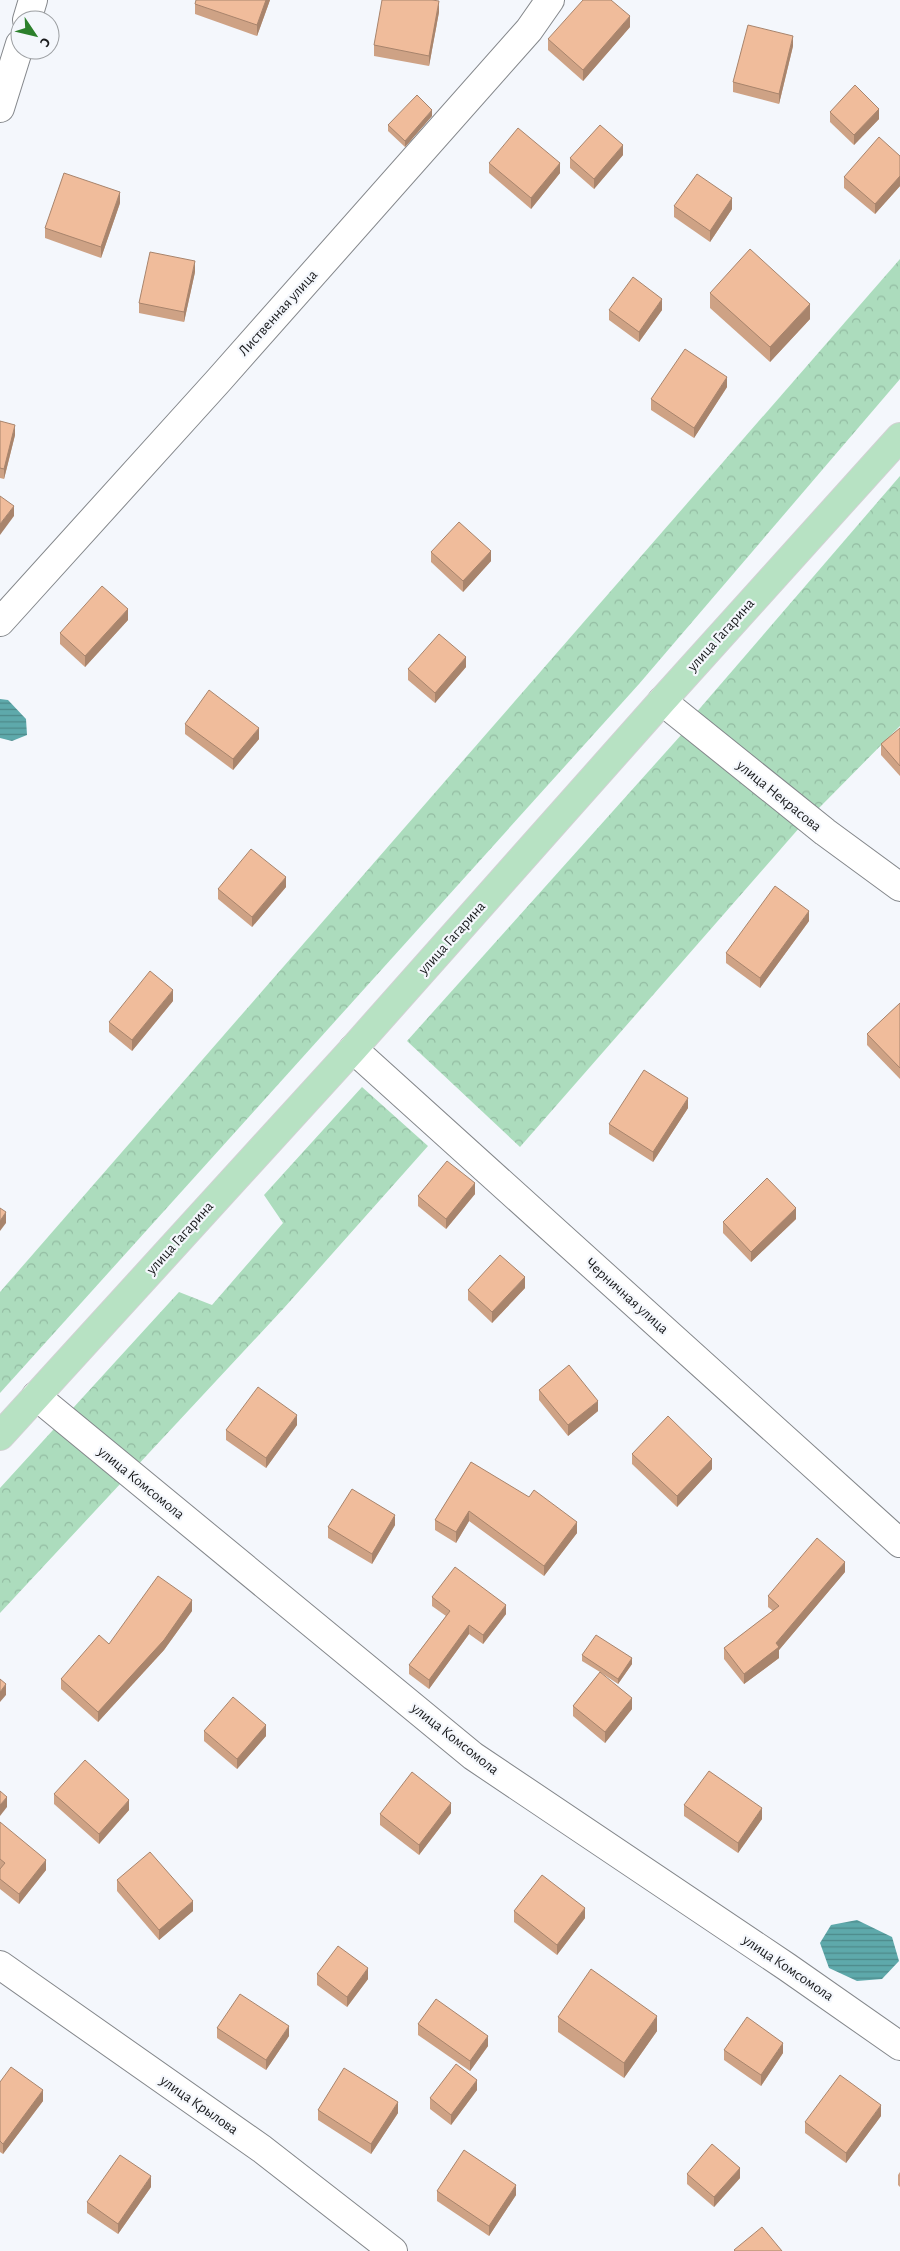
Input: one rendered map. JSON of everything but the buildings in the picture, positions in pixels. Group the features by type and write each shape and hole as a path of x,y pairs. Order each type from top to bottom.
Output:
{"main road":[{"name":"улица Гагарина","path":"0,1436 354,1049 900,436"}],"street":[{"name":"Лиственная улица","path":"0,622 219,380 523,37 550,0"},
{"path":"0,108 15,60"},
{"name":"улица Некрасова","path":"662,701 824,832 900,887"},
{"name":"Черничная улица","path":"354,1049 900,1543"},
{"name":"улица Комсомола","path":"36,1396 473,1756 787,1967 900,2046"},
{"name":"улица Крылова","path":"0,1965 262,2149 393,2251"}],"green space":[{"path":"900,259 900,379 639,684 0,1393 0,1292"},
{"path":"900,476 900,726 816,811 695,714"},
{"path":"682,734 800,827 520,1147 407,1041"},
{"path":"362,1087 428,1146 284,1308 0,1613 0,1488 179,1292 212,1305 283,1223 264,1195"}],"water":[{"path":"0,699 8,700 26,719 27,735 12,741 0,738"},
{"path":"857,1920 892,1937 899,1961 882,1979 857,1981 829,1968 820,1943 831,1925"}]}
